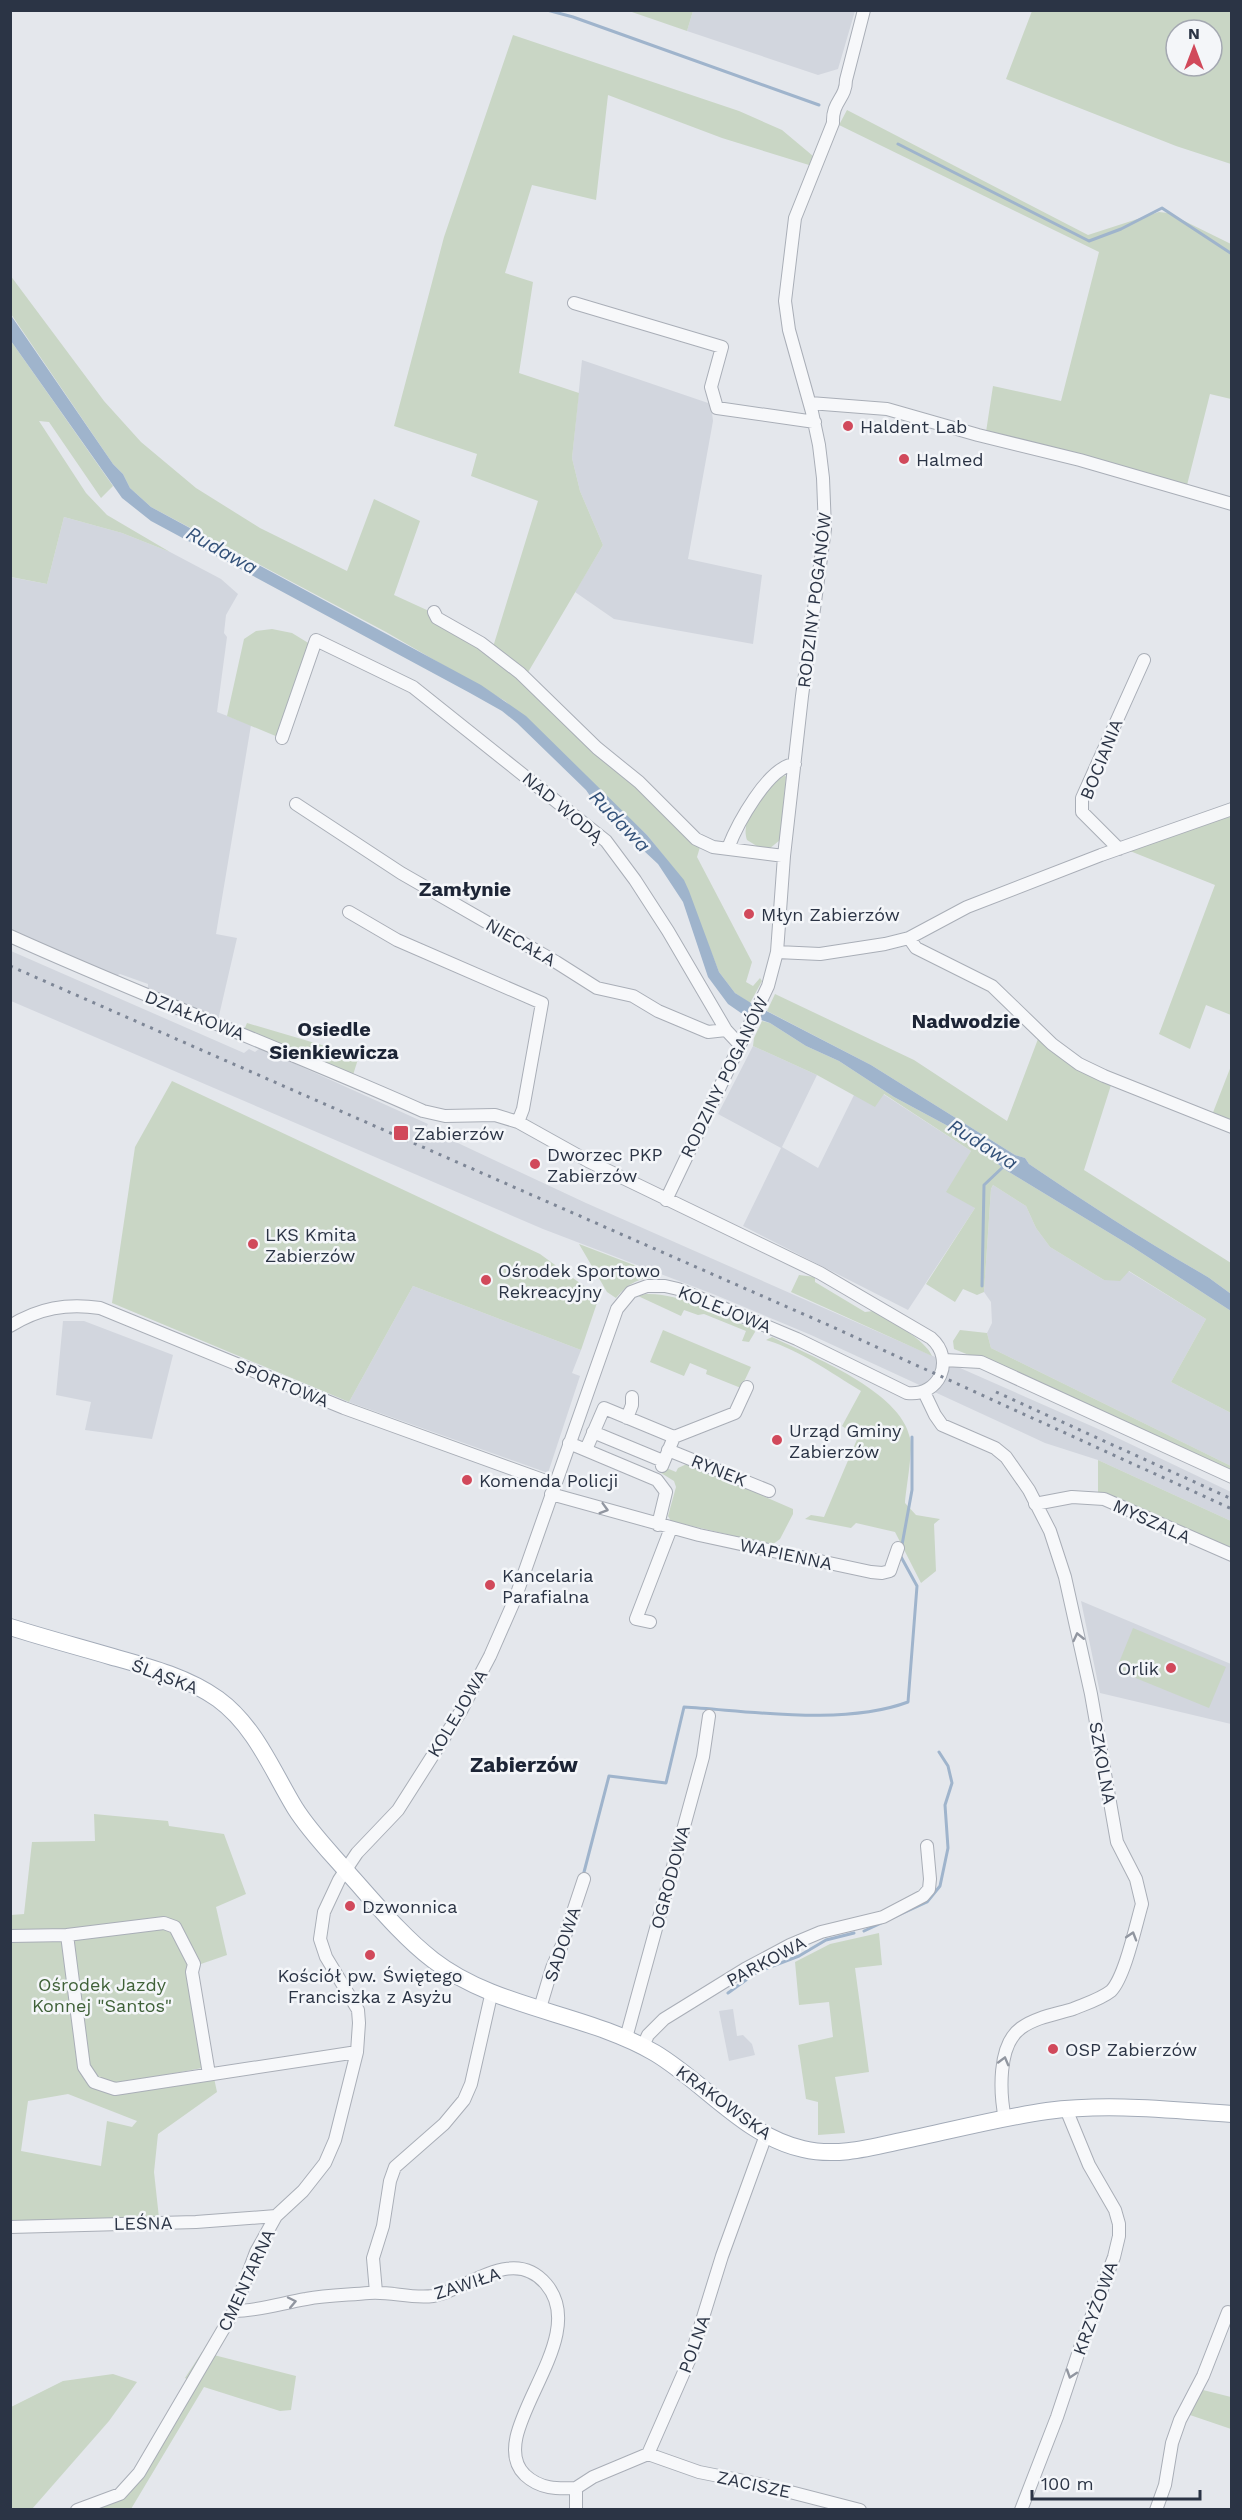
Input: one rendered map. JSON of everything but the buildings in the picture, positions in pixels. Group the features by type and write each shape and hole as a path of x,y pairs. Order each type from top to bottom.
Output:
{"main road":[{"name":"ŚLĄSKA","path":"10,1628 179,1678 221,1701 235,1713 256,1739 296,1809 344,1868"},
{"name":"KRAKOWSKA","path":"344,1868 426,1955 452,1972 492,1991 643,2046 686,2073 766,2134 803,2149 852,2151 1005,2119 1066,2109 1124,2107 1232,2114"}],"street":[{"name":"RODZINY POGANÓW","path":"666,1200 768,986 777,952 784,856 825,529 823,478 814,422 789,330 785,301 795,218 833,123 834,109 846,92 846,80 864,10"},
{"path":"574,303 722,347 711,387 717,408 814,422"},
{"path":"810,403 887,409 978,435 1114,469 1228,503"},
{"path":"434,612 437,618 481,643 520,673 597,748 639,782 696,838 713,847 784,856"},
{"name":"NAD WODĄ","path":"282,738 316,640 412,687 606,841 669,931 726,1030 743,1040"},
{"name":"BOCIANIA","path":"1119,849 1082,812 1082,798 1144,660"},
{"path":"728,848 743,816 771,779 784,767 795,764"},
{"name":"NIECAŁA","path":"296,804 401,873 597,988 633,996 658,1011 708,1032 726,1030"},
{"path":"777,952 820,954 909,938 967,907 1232,809"},
{"path":"349,912 397,940 542,1003 523,1109 518,1122 588,1161 799,1263 931,1338 939,1347 944,1360 943,1371 936,1383 924,1392"},
{"name":"DZIAŁKOWA","path":"10,936 121,986 228,1028 423,1111 445,1116 495,1115 518,1122"},
{"path":"909,938 916,948 993,986 1052,1044 1079,1064 1232,1127"},
{"name":"KOLEJOWA","path":"344,1868 398,1810 461,1711 490,1656 515,1599 617,1309 630,1292 647,1286 678,1289 797,1339 901,1391 911,1394 924,1392"},
{"name":"SPORTOWA","path":"10,1326 26,1316 58,1306 100,1308 354,1412 553,1489"},
{"path":"944,1360 981,1362 1232,1477"},
{"path":"632,1397 632,1405 627,1418 674,1437 735,1413 747,1386"},
{"name":"SZKOLNA","path":"924,1392 935,1416 942,1425 995,1448 1001,1453 1029,1490 1050,1531 1065,1577 1091,1694 1117,1842 1136,1879 1142,1904 1120,1974 1110,1992 1085,2004 1033,2021 1015,2033 1002,2066 1001,2094 1005,2119"},
{"name":"RYNEK","path":"627,1418 604,1408 592,1442 620,1446 769,1491"},
{"path":"664,1459 674,1437"},
{"path":"569,1443 657,1480 666,1492 658,1525"},
{"name":"WAPIENNA","path":"553,1489 658,1525 800,1558 882,1573 890,1571 898,1548"},
{"name":"MYSZALA","path":"1035,1504 1072,1497 1104,1499 1232,1555"},
{"path":"650,1622 636,1619 671,1528"},
{"name":"OGRODOWA","path":"626,2038 702,1757 709,1716"},
{"name":"PARKOWA","path":"643,2046 648,2035 664,2019 745,1969 790,1945 821,1932 883,1917 924,1896 929,1889 930,1879 927,1846"},
{"name":"CMENTARNA","path":"77,2510 120,2494 139,2473 234,2311 256,2252 276,2216 303,2191 325,2163 335,2140 357,2052 358,2010 326,1957 320,1939 324,1912 344,1868"},
{"name":"SADOWA","path":"540,2008 584,1879"},
{"path":"10,1936 67,1935 164,1923 175,1927 194,1964 192,1972 209,2074"},
{"path":"67,1935 84,2067 94,2082 115,2089 357,2052"},
{"path":"376,2292 374,2258 395,2167 444,2124 464,2100 471,2084 492,1991"},
{"name":"KRZYŻOWA","path":"1021,2510 1057,2417 1114,2257 1119,2236 1118,2219 1089,2165 1066,2109"},
{"name":"POLNA","path":"648,2454 691,2356 722,2256 766,2134"},
{"name":"LEŚNA","path":"10,2227 196,2222 276,2216"},
{"name":"ZAWIŁA","path":"234,2311 249,2311 306,2299 376,2292 404,2297 431,2296 446,2293 471,2279 496,2271 519,2269 534,2274 554,2294 558,2305 558,2329 541,2378 518,2431 515,2445 516,2461 521,2471 537,2484 554,2489 576,2488"},
{"path":"1156,2510 1165,2485 1172,2443 1180,2420 1203,2376 1228,2312"},
{"path":"576,2510 576,2488 593,2476 648,2454"},
{"name":"ZACISZE","path":"648,2454 699,2472 759,2484 860,2510"}],"shaded area":[{"path":"693,11 855,11 838,69 818,75 687,31"},
{"path":"582,360 711,404 713,421 688,559 762,575 753,644 614,619 575,592 603,545 580,491 572,458"},
{"path":"64,517 122,533 170,552 221,579 238,594 226,615 224,633 227,637 217,712 251,725 216,934 237,938 218,1020 148,994 148,984 120,974 109,979 11,932 10,577 47,584"},
{"path":"11,951 244,1053 249,1049 255,1052 260,1048 428,1124 426,1128 586,1203 1105,1432 1231,1492 1231,1521 1098,1460 1045,1443 811,1335 713,1294 543,1229 11,1001"},
{"path":"753,1046 817,1075 782,1147 818,1168 855,1093 883,1094 971,1151 963,1165 975,1208 908,1310 743,1226 781,1148 718,1114"},
{"path":"993,1185 1026,1206 1036,1228 1050,1247 1104,1280 1128,1271 1206,1319 1171,1382 1231,1413 1231,1466 991,1348 987,1333 992,1323 991,1302 984,1292"},
{"path":"413,1286 581,1350 572,1373 580,1376 548,1473 349,1402"},
{"path":"63,1321 84,1321 173,1355 152,1439 85,1430 91,1402 56,1395"},
{"path":"1081,1601 1231,1664 1231,1724 1100,1693"},
{"path":"733,2009 737,2036 743,2035 752,2044 755,2055 729,2061 719,2011"}],"green space":[{"path":"629,11 693,11 687,31"},
{"path":"1032,11 1231,11 1231,164 1176,146 1006,79"},
{"path":"513,35 739,111 782,130 813,156 809,165 722,138 608,95 596,200 532,185 505,273 533,282 519,373 579,393 572,458 580,491 603,545 527,674 493,647 538,501 471,476 477,454 394,426 444,237"},
{"path":"847,110 1088,235 1159,212 1168,213 1231,244 1231,399 1210,394 1186,489 986,432 993,386 1061,401 1099,252 839,125"},
{"path":"10,275 104,401 141,442 196,488 260,528 347,571 374,499 420,521 394,595 429,611 429,616 485,648 700,847 697,857 752,962 746,982 753,986 760,978 762,981 750,1003 735,993 719,972 683,880 647,835 505,701 386,632 151,507 130,488 123,474 113,464 11,314"},
{"path":"11,341 113,486 101,498 49,422 39,421 86,493 107,515 170,552 122,533 64,517 47,584 11,577"},
{"path":"272,629 292,633 310,644 278,737 227,716 244,639 256,631"},
{"path":"785,775 780,840 769,849 760,848 747,840 746,831 750,812 770,787"},
{"path":"1231,812 1231,1015 1206,1005 1190,1049 1159,1034 1215,885 1130,851"},
{"path":"775,994 914,1060 1007,1121 1038,1039 1065,1060 1112,1082 1084,1170 1231,1263 1231,1294 1205,1275 1135,1234 1071,1192 1029,1164 1025,1158 1015,1155 871,1065 767,1011"},
{"path":"762,1021 770,1023 806,1046 839,1061 894,1097 961,1133 1004,1169 1131,1246 1231,1311 1231,1413 1171,1382 1206,1319 1129,1271 1120,1281 1104,1280 1050,1247 1036,1228 1026,1206 993,1185 984,1292 977,1295 963,1289 955,1302 926,1284 975,1208 946,1192 971,1151 884,1094 875,1107 817,1075 753,1046"},
{"path":"247,1023 359,1056 353,1075 244,1030"},
{"path":"1231,1066 1231,1122 1212,1115"},
{"path":"172,1081 540,1254 599,1297 581,1350 413,1286 349,1402 112,1303 135,1147"},
{"path":"579,1244 660,1275 635,1282 625,1288 616,1298 607,1292"},
{"path":"799,1275 815,1277 815,1282 865,1312 873,1311 897,1325 922,1343 932,1356 791,1292"},
{"path":"646,1294 688,1301 754,1329 755,1332 749,1342 742,1341 746,1331 704,1314 698,1315 684,1310 681,1316 638,1296"},
{"path":"663,1330 751,1367 741,1388 706,1374 707,1370 690,1363 684,1376 650,1362"},
{"path":"960,1330 987,1333 991,1348 1231,1466 1231,1470 979,1356 954,1349 953,1341"},
{"path":"772,1337 830,1365 873,1390 903,1421 911,1444 905,1503 916,1515 940,1519 934,1524 936,1571 921,1583 895,1532 856,1523 851,1528 805,1519 811,1515 824,1517 858,1437 842,1426 861,1391 803,1356 766,1340"},
{"path":"1098,1460 1231,1521 1231,1548 1120,1499 1098,1492"},
{"path":"691,1462 764,1493 763,1496 793,1509 793,1514 780,1539 772,1545 671,1521 668,1516 676,1487 674,1481 661,1473 664,1467 676,1472 678,1468"},
{"name":"Orlik","path":"1133,1628 1226,1667 1209,1708 1116,1670"},
{"name":"Ośrodek Jazdy Konnej \"Santos\"","path":"94,1814 168,1821 169,1826 224,1834 246,1894 216,1907 227,1955 198,1965 202,2068 101,2087 214,2078 217,2092 158,2134 154,2172 159,2218 11,2222 11,1915 24,1914 32,1842 95,1841","holes":["68,2094 137,2121 132,2127 107,2121 101,2166 21,2151 28,2101"]},
{"path":"879,1933 882,1965 855,1968 869,2072 835,2077 845,2133 818,2135 818,2102 806,2099 798,2045 833,2037 829,2002 799,2005 795,1962 830,1944"},
{"path":"202,2352 296,2376 291,2410 280,2411 204,2387 131,2509 91,2510 121,2498 138,2484 195,2384 185,2378"},
{"path":"113,2374 137,2382 109,2421 32,2509 11,2509 11,2407 63,2381"},
{"path":"1199,2389 1231,2397 1231,2429 1187,2414"}],"water":[{"name":"Rudawa","path":"10,314 113,464 123,474 130,488 151,507 481,685 526,716 647,835 684,880 719,972 735,993 871,1065 1015,1155 1025,1158 1029,1164 1092,1206 1205,1275 1231,1294 1231,1311 1131,1246 1004,1169 961,1133 894,1097 839,1061 806,1046 770,1023 741,1013 728,1004 708,977 683,902 658,864 599,809 586,790 517,723 502,711 470,693 151,521 122,498 11,341"}],"waterway":[{"path":"547,10 573,17 819,105"},
{"path":"898,144 1089,241 1121,229 1162,208 1232,254"},
{"name":"Rudawa","path":"982,1286 984,1185 1003,1167"},
{"path":"902,1545 912,1490 912,1437"},
{"path":"583,1876 609,1776 666,1783 684,1707 767,1714 827,1715 883,1709 908,1702 917,1586 900,1555"},
{"path":"864,1931 927,1902 940,1886 948,1848 945,1805 952,1783 948,1766 939,1752"},
{"path":"728,1993 757,1972 799,1956 826,1940 854,1933"}],"railway":[{"path":"10,966 826,1324 1232,1509"},
{"path":"996,1392 1232,1499"}],"place":[{"name":"Haldent Lab","path":"848,426"},
{"name":"Halmed","path":"904,459"},
{"name":"Młyn Zabierzów","path":"749,914"},
{"name":"Zabierzów","path":"401,1133"},
{"name":"Dworzec PKP Zabierzów","path":"535,1164"},
{"name":"LKS Kmita Zabierzów","path":"253,1244"},
{"name":"Ośrodek Sportowo Rekreacyjny","path":"486,1280"},
{"name":"Urząd Gminy Zabierzów","path":"777,1440"},
{"name":"Komenda Policji","path":"467,1480"},
{"name":"Kancelaria Parafialna","path":"490,1585"},
{"name":"Orlik","path":"1171,1668"},
{"name":"Dzwonnica","path":"350,1906"},
{"name":"Kościół pw. Świętego Franciszka z Asyżu","path":"370,1955"},
{"name":"OSP Zabierzów","path":"1053,2049"}],"district":[{"name":"Zamłynie","path":"465,889"},
{"name":"Nadwodzie","path":"966,1021"},
{"name":"Osiedle Sienkiewicza","path":"334,1040"},
{"name":"Zabierzów","path":"524,1764"}]}
